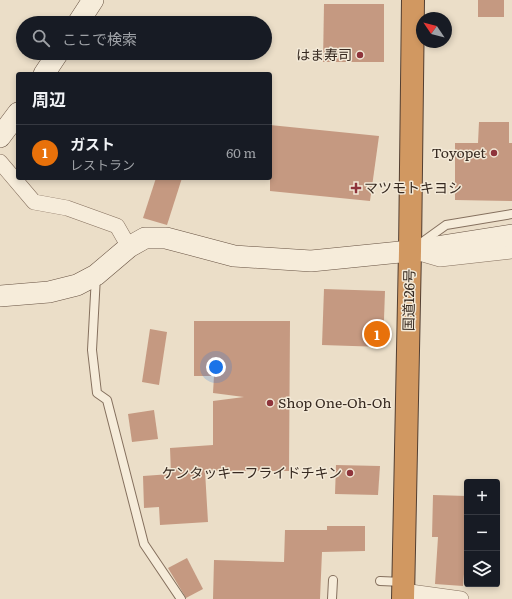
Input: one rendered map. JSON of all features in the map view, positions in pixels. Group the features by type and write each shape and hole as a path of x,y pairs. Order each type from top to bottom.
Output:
{"highway":[{"name":"国道126号","path":"403,590 410,251 413,0"}],"street":[{"path":"83,16 93,0"},
{"path":"0,137 16,116"},
{"path":"0,162 34,202 67,208 117,226 129,247"},
{"path":"0,296 50,292 77,285 96,275 129,247 145,238 166,238 234,256 311,261 410,251 512,235"},
{"path":"410,251 440,259 512,251"},
{"path":"403,590 461,599"}],"lane":[{"path":"410,251 446,225 512,214"},
{"path":"96,275 92,350 97,393 107,400 144,544 181,599"},
{"path":"332,599 333,580"},
{"path":"380,581 403,590"}],"building":[{"path":"478,0 504,0 504,17 478,17"},
{"path":"324,4 384,4 384,62 323,62"},
{"path":"479,122 509,122 509,143 512,143 512,201 455,200 455,143 478,143"},
{"path":"272,125 379,136 370,201 270,191 270,180 272,180"},
{"path":"155,180 181,180 167,225 143,218"},
{"path":"324,289 385,291 383,347 322,345"},
{"path":"194,321 290,321 289,471 205,471 208,522 160,525 159,507 144,508 143,476 171,474 170,448 213,445 213,401 244,397 213,393 214,376 194,376"},
{"path":"150,329 167,332 159,385 142,382"},
{"path":"154,410 158,439 132,442 128,414"},
{"path":"336,465 380,466 378,495 335,494"},
{"path":"433,495 464,496 463,586 435,584 438,537 432,537"},
{"path":"327,526 365,526 365,551 322,552 320,599 213,599 214,560 284,562 285,530 327,530"},
{"path":"187,558 203,589 186,598 168,568"}],"place":[{"name":"はま寿司","path":"360,55"},
{"name":"Toyopet","path":"494,153"},
{"name":"マツモトキヨシ","path":"356,188"},
{"name":"ガスト","path":"377,334"},
{"name":"Shop One-Oh-Oh","path":"270,403"},
{"name":"ケンタッキーフライドチキン","path":"350,473"}]}
